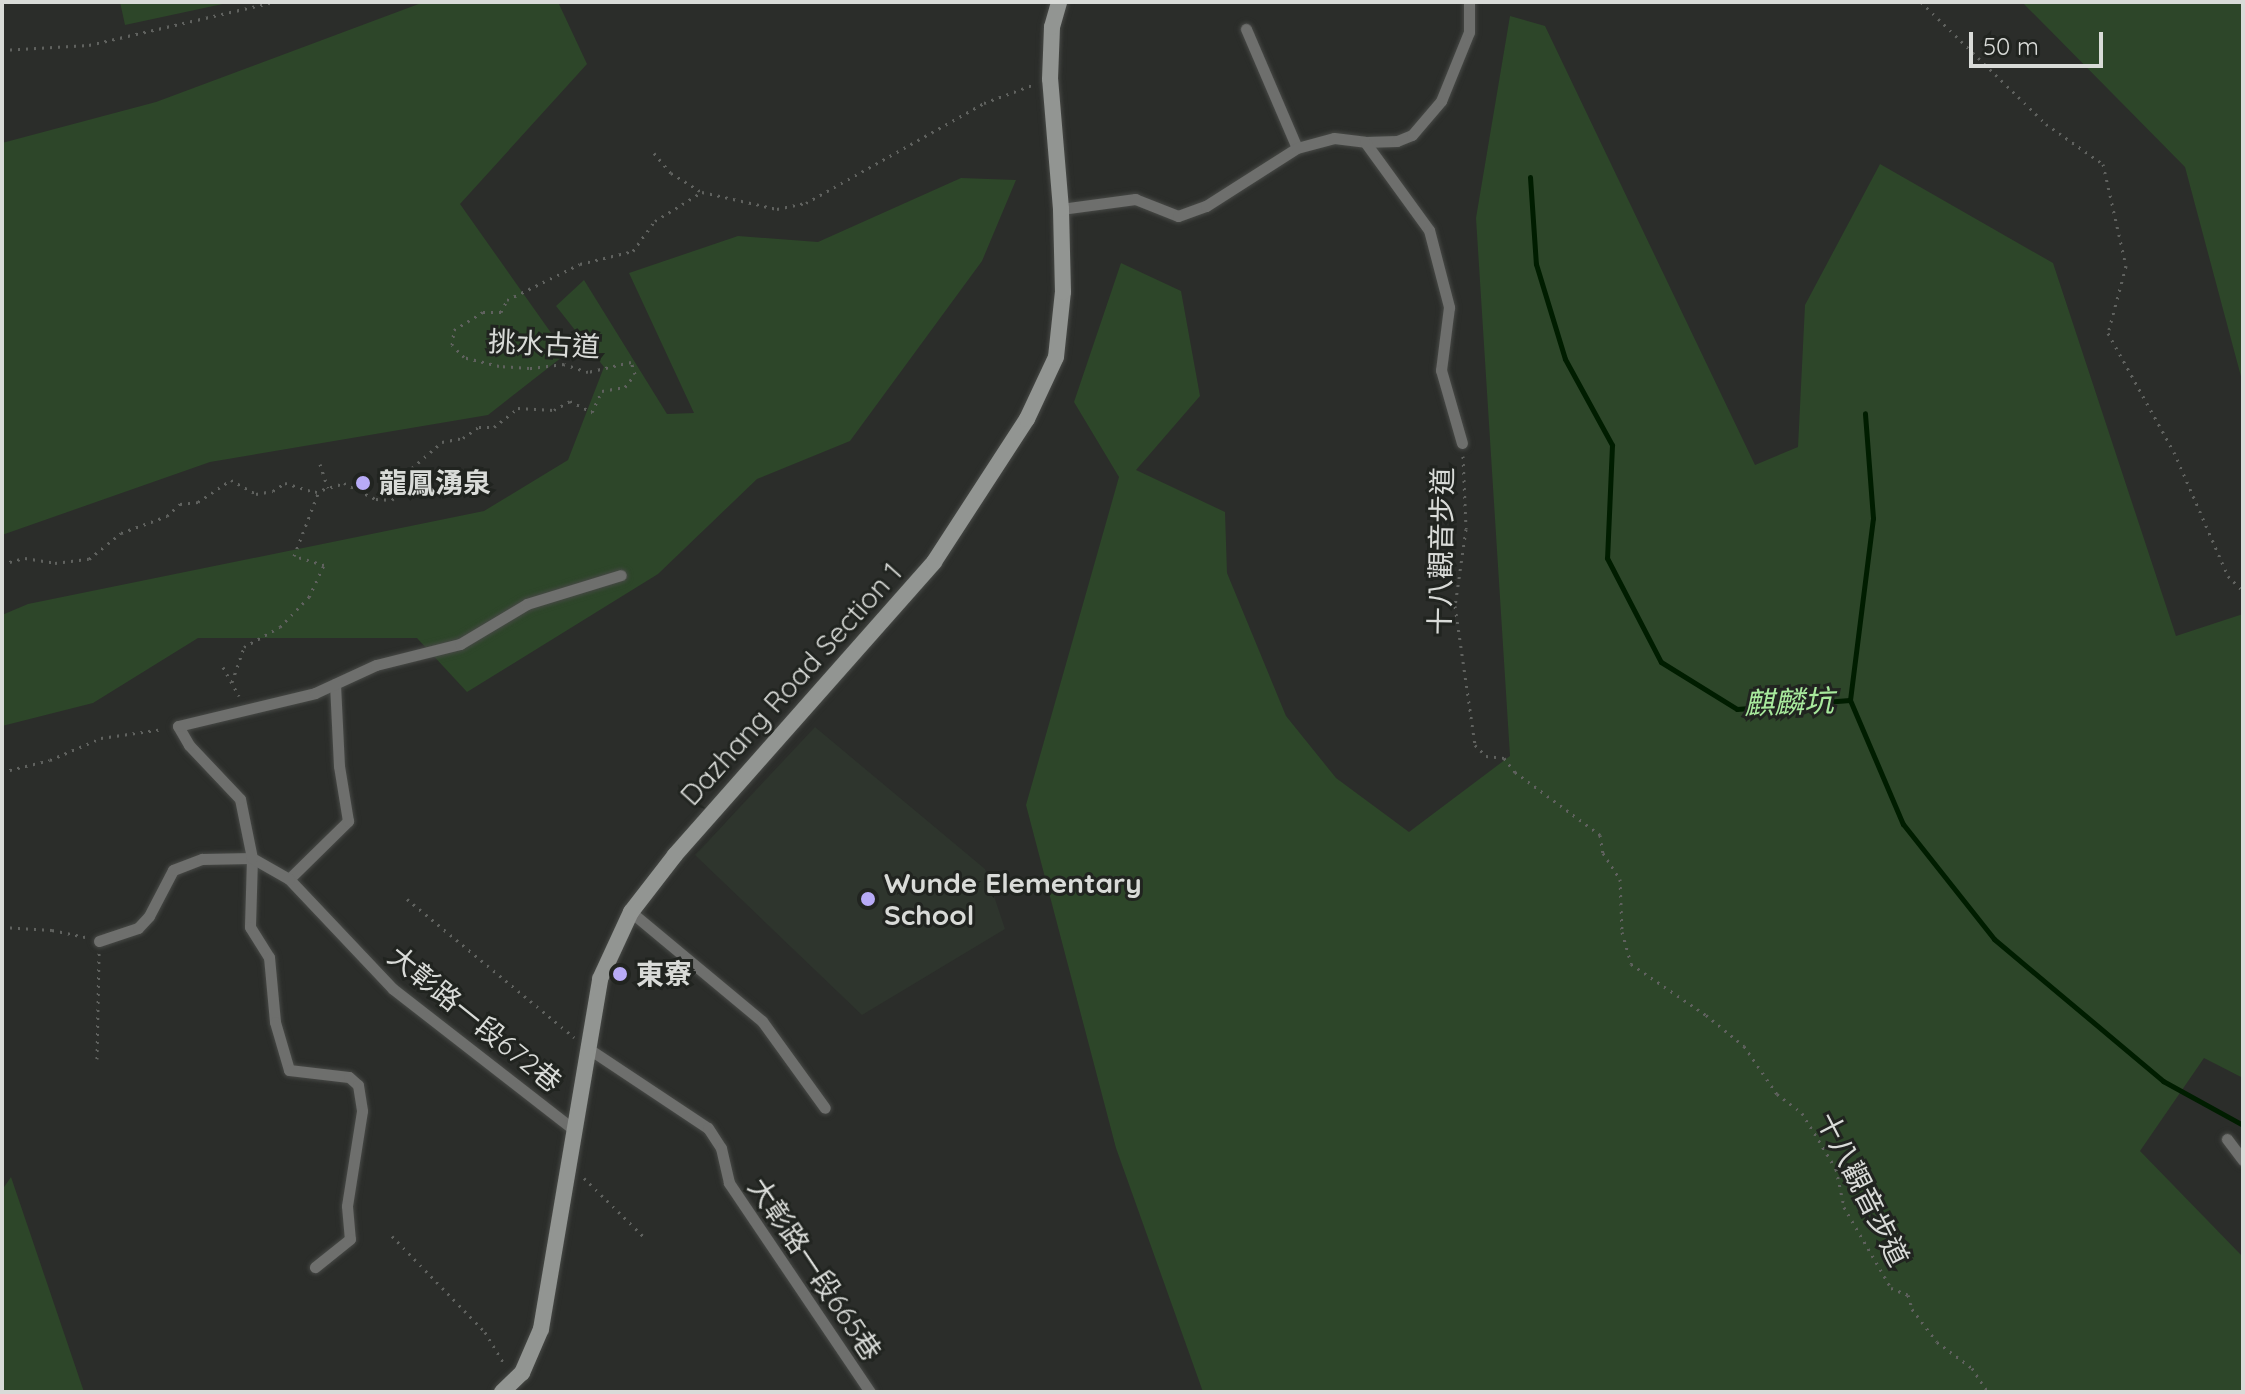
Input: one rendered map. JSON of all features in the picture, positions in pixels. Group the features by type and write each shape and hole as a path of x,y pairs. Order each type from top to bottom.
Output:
{"main road":[{"name":"Dazhang Road Section 1","path":"502,1392 522,1373 541,1329 586,1047 600,979 631,912 675,855 934,562 1027,419 1056,357 1061,326 1061,209 1050,79 1052,27 1059,2"}],"lane":[{"path":"1061,209 1135,199 1178,216 1206,206 1297,148 1334,138 1365,142 1397,141 1412,135 1441,101 1469,32 1469,2"},
{"path":"1246,29 1297,148"},
{"path":"1365,142 1429,230 1449,307 1441,370 1462,443"},
{"path":"315,1267 350,1239 347,1206 362,1111 358,1085 349,1077 289,1070 275,1022 269,957 250,927 252,858 240,799 189,745 178,726 315,693 376,665 460,644 527,604 621,575"},
{"path":"289,879 348,821 339,766 335,684"},
{"path":"99,941 138,928 149,916 173,870 202,859 252,858"},
{"name":"大彰路一段672巷","path":"252,858 289,879 393,989 573,1129"},
{"path":"631,912 762,1021 825,1108"},
{"name":"大彰路一段665巷","path":"586,1047 708,1128 721,1148 729,1183 870,1392"},
{"path":"2227,1139 2243,1160"}],"path":[{"path":"2,50 89,45 274,2"},
{"path":"1921,2 2046,124 2103,164 2126,266 2108,333 2174,452 2228,576 2243,591"},
{"path":"654,153 671,173 702,192 777,209 806,203 900,147 984,103 1050,79"},
{"name":"挑水古道","path":"2,564 25,558 55,563 89,559 121,533 167,516 180,504 198,502 231,480 256,494 273,491 285,483 319,491 344,483 376,499 392,500 407,484 412,468 442,442 463,438 479,427 494,427 518,408 554,410 570,401 592,412 602,391 625,387 635,374 631,362 588,372 564,364 499,366 464,357 452,345 454,330 483,312 501,312 507,300 580,264 633,251 655,221 702,192"},
{"name":"十八觀音步道","path":"1462,443 1466,529 1455,606 1475,745 1486,756 1504,758 1515,772 1600,835 1603,853 1620,879 1622,932 1631,964 1706,1015 1744,1046 1777,1094 1802,1113 1836,1169 1844,1207 1863,1242 1874,1253 1891,1288 1908,1295 1912,1309 1937,1342 1972,1368 1985,1388 1992,1392"},
{"path":"320,464 328,488"},
{"path":"232,682 244,647 280,627 309,597 324,565 294,556 319,491"},
{"path":"223,667 246,710"},
{"path":"2,772 50,760 101,738 178,726"},
{"path":"407,899 586,1047"},
{"path":"2,927 52,930 99,941 97,1059"},
{"path":"568,1162 644,1237"},
{"path":"392,1236 485,1332 516,1379"}],"shaded area":[{"name":"Wunde Elementary School","path":"815,727 985,869 1005,929 862,1015 695,855"}],"green space":[{"path":"120,2 232,2 125,25"},
{"path":"424,2 558,2 587,64 460,204 566,354 488,415 210,462 2,535 2,143 156,102"},
{"path":"2022,2 2243,2 2243,384 2185,167"},
{"path":"1510,16 1545,26 1755,465 1798,447 1805,305 1880,164 2053,263 2176,636 2243,614 2243,1078 2204,1058 2140,1151 2243,1257 2243,1392 1203,1392 1116,1148 1026,805 1119,477 1074,402 1121,263 1181,291 1200,396 1136,470 1225,512 1227,573 1286,716 1336,778 1409,832 1510,756 1476,218"},
{"path":"961,178 1016,180 982,261 850,441 757,479 658,574 467,692 417,638 198,638 93,703 2,726 2,615 28,604 484,511 568,460 604,367 556,306 584,280 667,414 694,413 629,273 738,236 818,242"},
{"path":"11,1177 84,1392 2,1392 2,1190"}],"waterway":[{"name":"麒麟坑","path":"1530,177 1536,264 1565,359 1612,445 1607,558 1661,662 1737,709 1850,700 1903,824 1994,939 2163,1081 2243,1125"},
{"path":"1850,700 1873,518 1865,413"}],"place":[{"name":"龍鳳湧泉","path":"363,483"},
{"name":"Wunde Elementary School","path":"868,899"},
{"name":"東寮","path":"620,974"}]}
